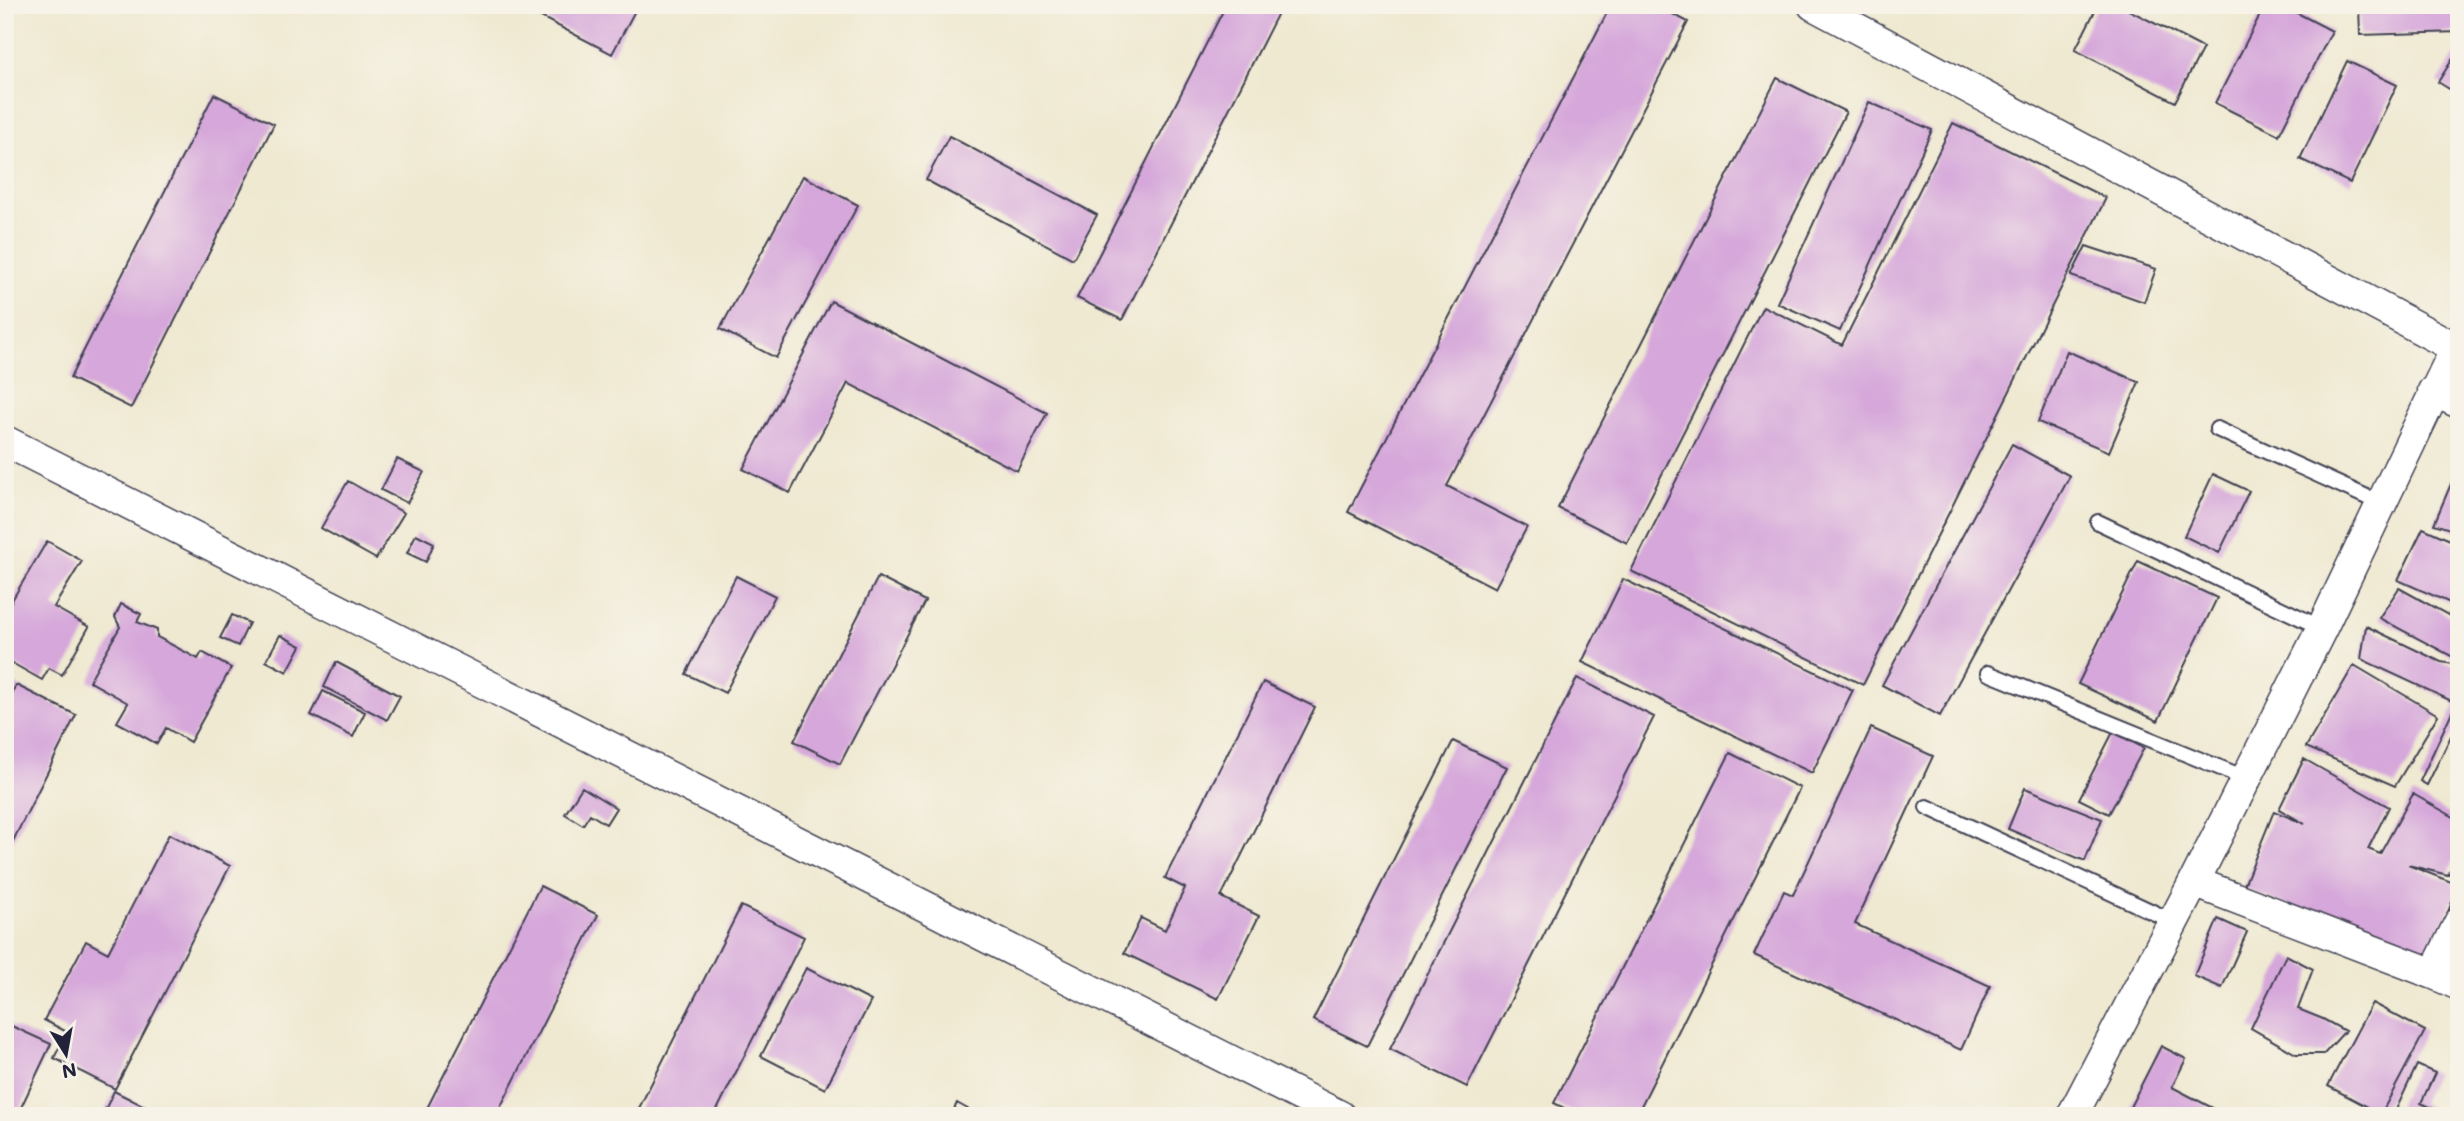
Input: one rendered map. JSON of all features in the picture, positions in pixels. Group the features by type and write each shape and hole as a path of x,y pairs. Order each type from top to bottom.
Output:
{"street":[{"path":"1813,5 2457,344 2446,397 2380,503 2322,628 2174,922 2072,1116"},
{"path":"5,441 1340,1116"},
{"path":"2194,882 2447,980 2459,923"}],"lane":[{"path":"2217,429 2380,503"},
{"path":"2098,522 2322,628"},
{"path":"1988,673 2245,778"},
{"path":"1927,807 2174,922"}],"building":[{"path":"518,5 638,5 612,54"},
{"path":"1226,5 1282,5 1122,320 1077,298"},
{"path":"1611,5 1656,5 1688,22 1447,486 1527,527 1495,588 1348,512"},
{"path":"2098,5 2119,5 2203,48 2175,102 2075,50"},
{"path":"2265,5 2282,5 2332,31 2279,135 2215,103"},
{"path":"2359,6 2459,10 2459,32 2360,35"},
{"path":"2459,49 2459,95 2438,82"},
{"path":"2347,61 2397,85 2350,183 2300,159"},
{"path":"1777,78 1846,112 1627,543 1558,508"},
{"path":"214,94 274,124 131,408 70,378"},
{"path":"1869,102 1932,130 1840,331 1777,303"},
{"path":"1953,123 2106,198 1863,685 1631,571 1763,306 1842,345"},
{"path":"949,136 1097,215 1073,259 926,180"},
{"path":"803,176 858,205 776,358 720,329"},
{"path":"2086,246 2156,269 2144,302 2071,276"},
{"path":"831,301 1047,413 1017,471 848,383 790,493 743,469"},
{"path":"2067,351 2139,382 2109,452 2038,422"},
{"path":"2012,444 2070,476 1940,716 1882,685"},
{"path":"397,459 424,472 407,503 381,490"},
{"path":"2459,465 2459,532 2434,524"},
{"path":"2213,474 2249,491 2219,553 2184,536"},
{"path":"348,481 404,513 376,559 321,528"},
{"path":"2423,528 2459,544 2457,606 2398,580"},
{"path":"416,534 434,543 426,562 407,553"},
{"path":"47,541 82,561 54,607 89,627 62,675 49,668 42,680 5,659 5,612"},
{"path":"2138,561 2217,598 2158,721 2078,684"},
{"path":"736,576 775,596 725,693 686,674"},
{"path":"878,577 925,601 840,764 794,741"},
{"path":"1623,579 1853,690 1812,773 1582,662"},
{"path":"2399,588 2459,621 2459,649 2453,657 2379,618"},
{"path":"121,604 141,614 137,622 157,630 157,637 198,659 202,652 231,668 190,742 166,728 157,744 117,722 128,703 89,681 120,627 115,617"},
{"path":"232,615 249,623 238,646 220,638"},
{"path":"2366,626 2441,662 2459,665 2459,734 2453,732 2427,785 2420,781 2456,703 2361,659"},
{"path":"280,635 301,646 287,672 266,661"},
{"path":"336,662 400,696 387,720 324,687"},
{"path":"2354,665 2438,715 2395,786 2306,747"},
{"path":"1577,678 1654,717 1467,1087 1390,1049"},
{"path":"1263,682 1315,707 1221,897 1259,916 1218,999 1124,953 1141,918 1165,930 1185,888 1165,878"},
{"path":"16,685 76,715 5,857 5,706"},
{"path":"323,691 365,712 353,737 311,715"},
{"path":"1871,728 1933,756 1855,924 1990,986 1961,1050 1754,955 1784,891 1793,895"},
{"path":"2113,732 2144,748 2109,814 2079,799"},
{"path":"1453,741 1507,767 1367,1046 1313,1020"},
{"path":"1730,753 1800,788 1636,1116 1580,1116 1554,1103"},
{"path":"2304,759 2389,807 2368,849 2380,854 2413,794 2459,820 2459,848 2448,875 2408,865 2459,885 2428,961 2243,888 2274,811 2305,824 2279,809"},
{"path":"582,787 616,808 606,824 590,814 583,825 565,814"},
{"path":"2025,788 2102,819 2085,861 2008,829"},
{"path":"169,834 230,866 115,1089 54,1058 67,1032 44,1020 86,941 108,953"},
{"path":"540,886 598,915 496,1116 423,1116"},
{"path":"741,906 804,937 714,1116 635,1116"},
{"path":"2218,919 2247,932 2222,988 2194,976"},
{"path":"2286,955 2313,969 2298,1009 2345,1031 2324,1054 2296,1054 2251,1028"},
{"path":"806,968 871,1001 825,1089 761,1056"},
{"path":"2372,1003 2425,1031 2381,1114 2328,1086"},
{"path":"5,1023 51,1044 17,1116 5,1116"},
{"path":"2161,1046 2186,1059 2172,1087 2228,1116 2148,1116 2130,1107"},
{"path":"2417,1065 2435,1073 2421,1103 2448,1116 2394,1114"},
{"path":"114,1091 164,1116 102,1116"},
{"path":"957,1103 980,1116 951,1116"}]}
